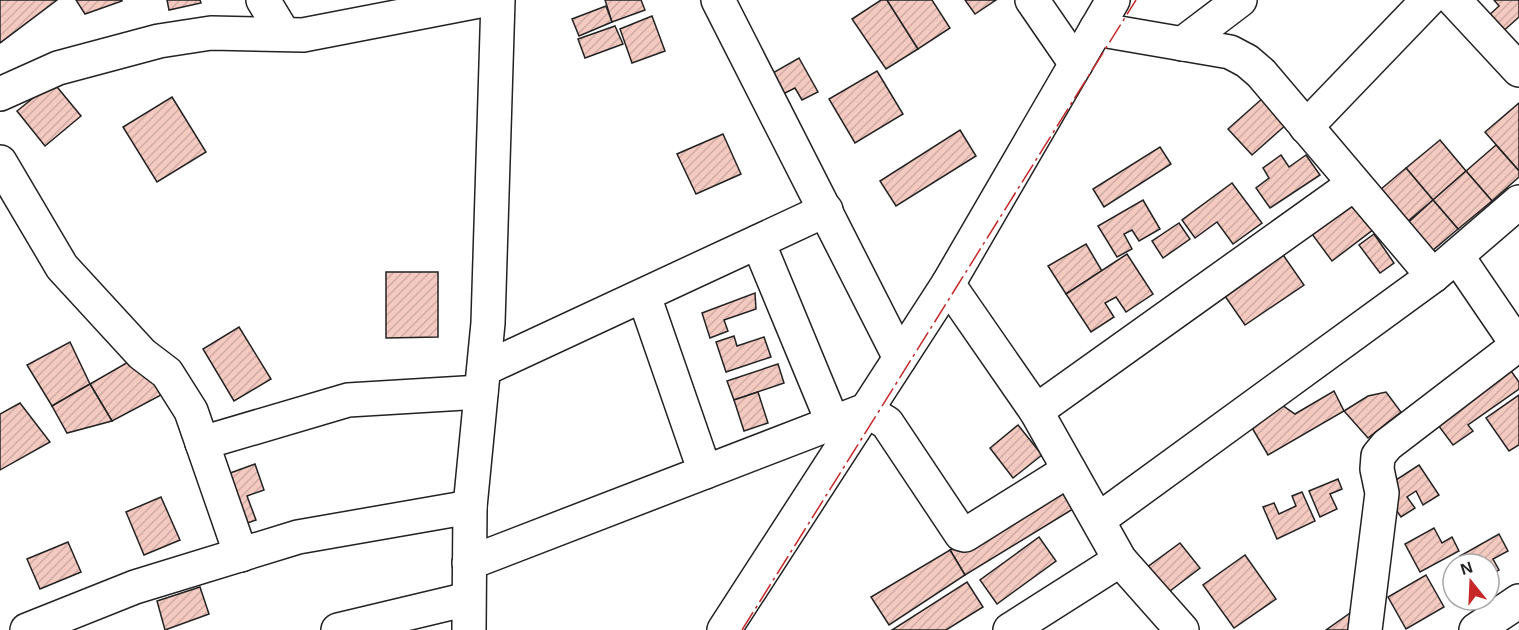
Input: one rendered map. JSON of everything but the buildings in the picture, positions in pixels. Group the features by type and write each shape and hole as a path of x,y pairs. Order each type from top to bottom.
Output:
{"street":[{"path":"263,0 283,33"},
{"path":"0,94 58,68 159,41 211,33 303,35 484,0"},
{"path":"338,630 468,614 470,507 488,322 498,0"},
{"path":"718,0 900,358"},
{"path":"1032,0 1076,64"},
{"path":"739,622 866,410 948,284 1113,0"},
{"path":"1182,44 1240,0"},
{"path":"1306,127 1428,0"},
{"path":"1454,0 1519,70"},
{"path":"1096,29 1230,52 1246,61 1261,73 1354,184 1445,266 1519,345 1387,444 1378,456 1377,469 1382,493 1365,630"},
{"path":"0,162 62,267 142,354 167,373 191,411 241,555"},
{"path":"1036,411 1354,184"},
{"path":"1098,520 1445,266 1519,202"},
{"path":"202,443 348,400 483,380 644,296 826,210"},
{"path":"758,242 833,423"},
{"path":"948,284 1036,411 1120,560 1182,630"},
{"path":"644,296 705,472"},
{"path":"866,410 887,423 961,534 965,535 1069,470"},
{"path":"469,563 866,410"},
{"path":"27,630 135,587 323,531 470,507"},
{"path":"1010,630 1120,560"},
{"path":"1476,630 1514,614"}],"power":[{"path":"742,630 1136,0"}]}
